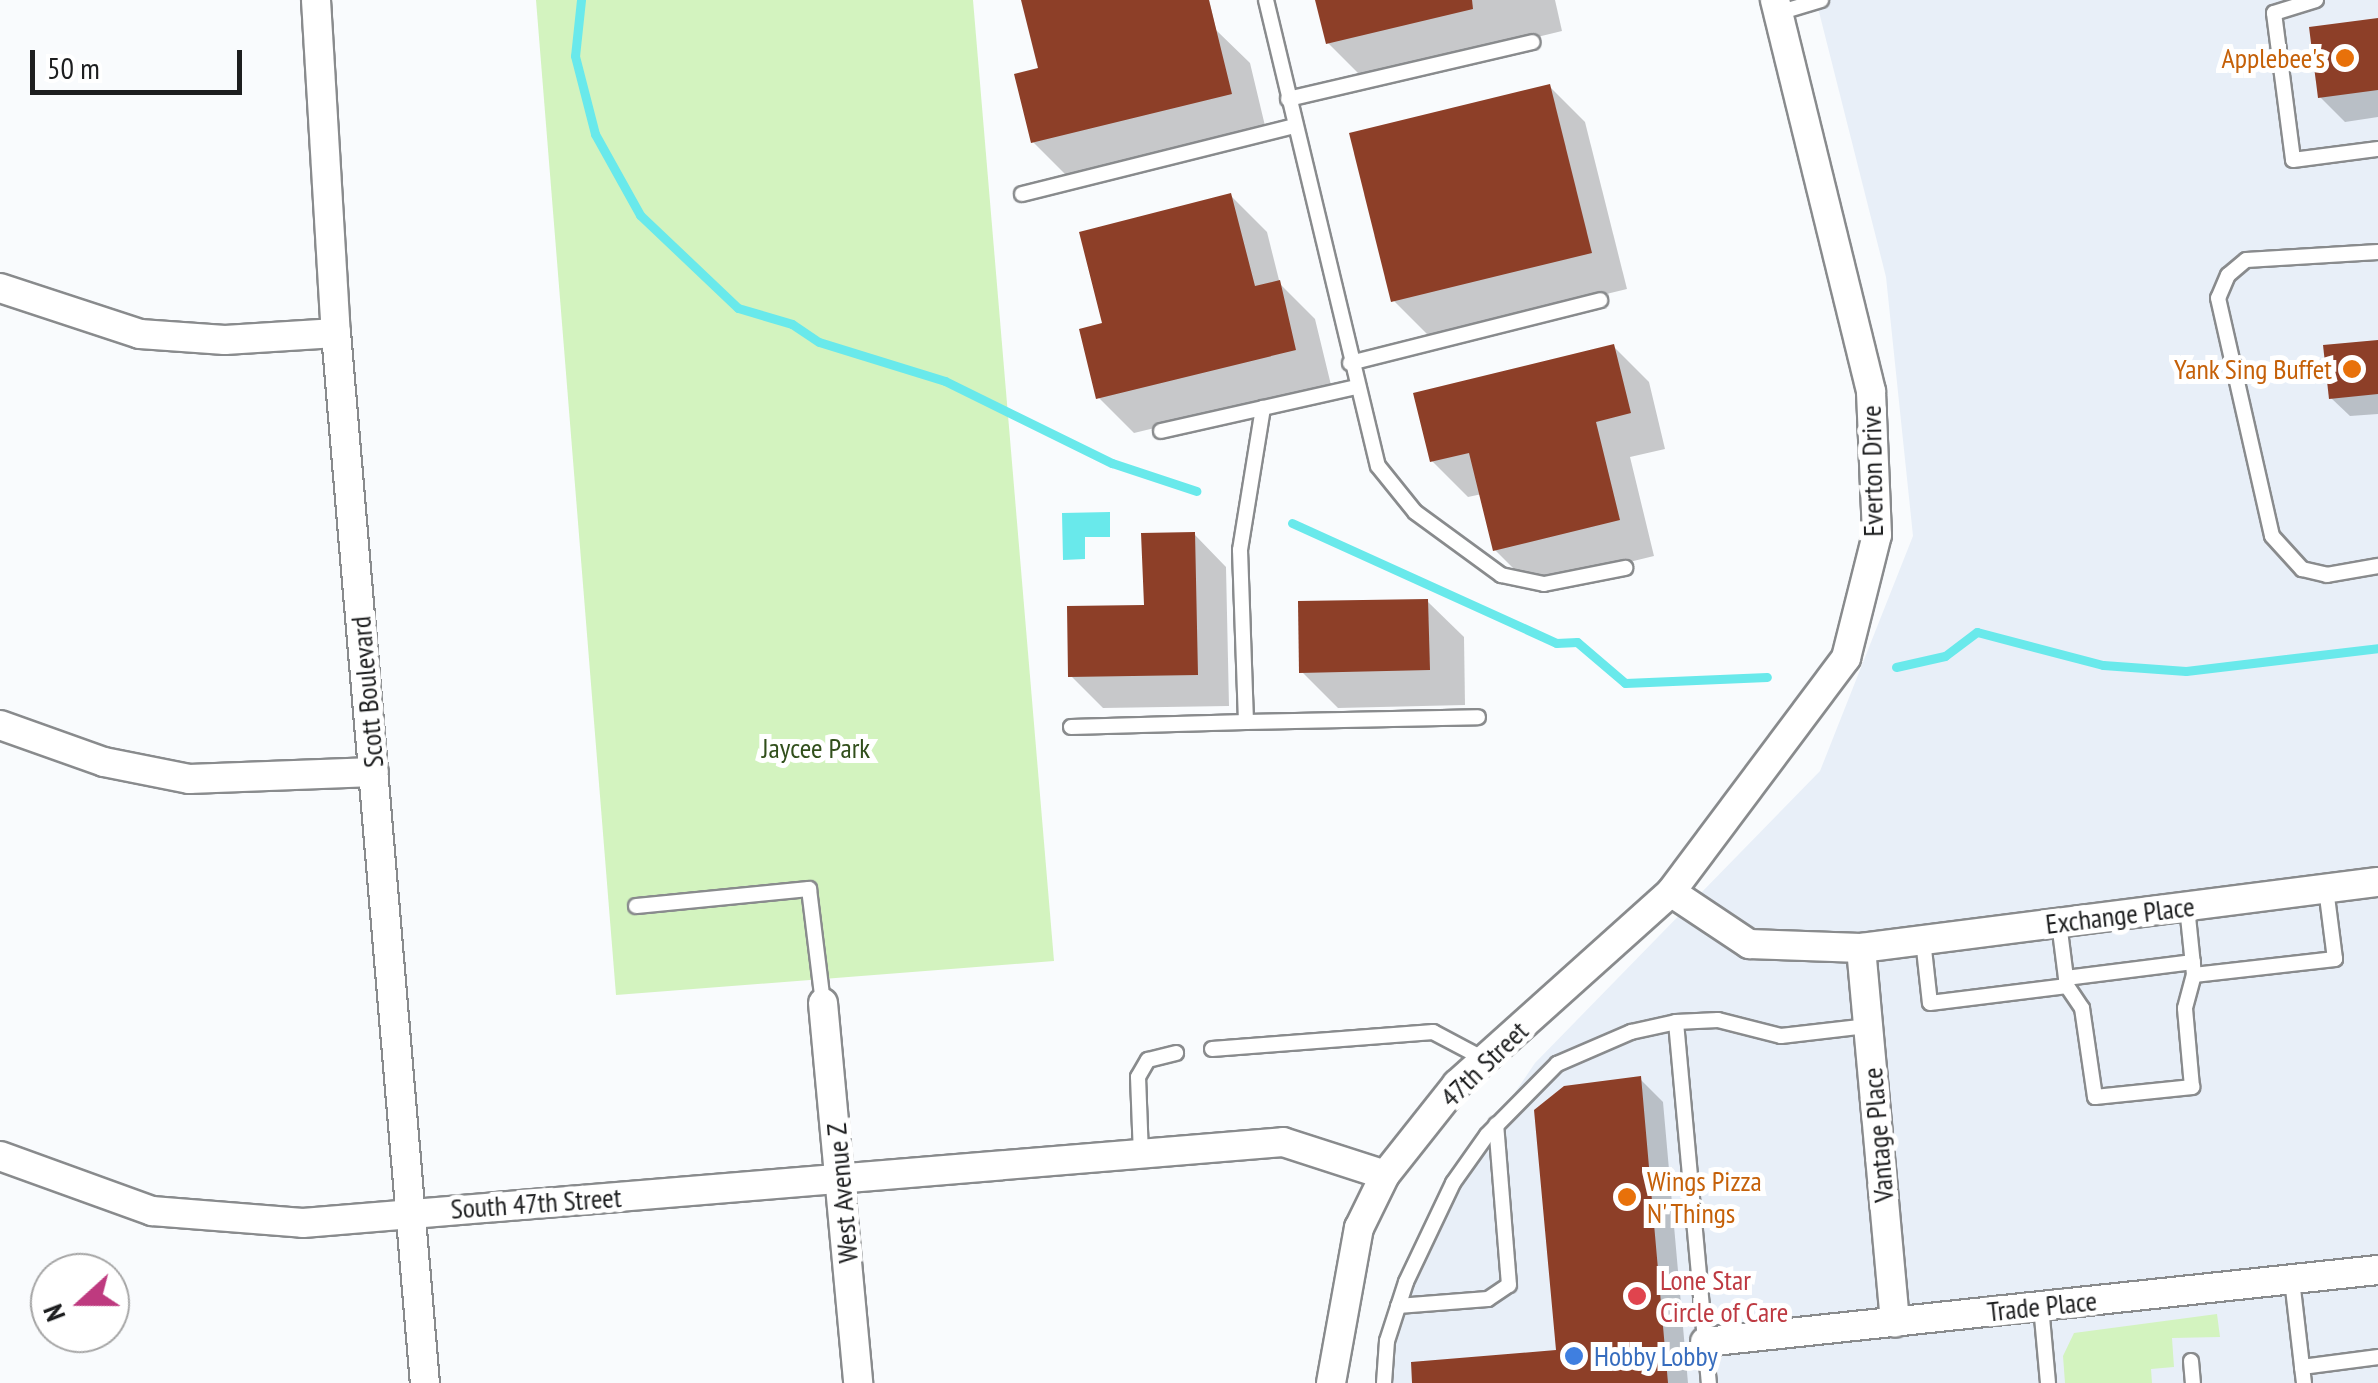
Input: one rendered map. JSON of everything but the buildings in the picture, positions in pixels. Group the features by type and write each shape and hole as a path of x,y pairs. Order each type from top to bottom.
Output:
{"street":[{"name":"Scott Boulevard","path":"316,0 336,334 425,1383"},
{"name":"Everton Drive","path":"1671,892 1846,658 1876,534 1870,391 1777,7"},
{"path":"0,288 140,334 225,340 336,334"},
{"path":"0,724 104,762 170,777 237,782 374,772"},
{"name":"Exchange Place","path":"1861,948 2378,882"},
{"path":"1671,892 1749,944 1861,948"},
{"name":"47th Street","path":"1331,1383 1359,1228 1384,1175 1484,1060 1671,892"},
{"name":"Vantage Place","path":"1861,948 1895,1322"},
{"name":"West Avenue Z","path":"823,1003 858,1383"},
{"path":"1141,1155 1283,1142 1384,1175"},
{"name":"South 47th Street","path":"0,1156 152,1211 302,1223 410,1211 842,1182 1141,1155"},
{"name":"Trade Place","path":"1705,1342 2378,1270"}],"lane":[{"path":"1266,0 1369,440 1394,490 1501,575 1544,584 1625,568"},
{"path":"1777,7 1820,0"},
{"path":"2316,0 2274,13 2293,160 2378,149"},
{"path":"1288,99 1532,42"},
{"path":"1022,194 1294,126"},
{"path":"2378,252 2246,260 2228,275 2218,298 2272,536 2302,570 2327,575 2378,566"},
{"path":"1350,363 1600,300"},
{"path":"1161,431 1356,386"},
{"path":"1246,722 1240,550 1264,408"},
{"path":"1071,727 1478,718"},
{"path":"636,906 809,889 823,1003"},
{"path":"1923,940 1930,1003 2067,982 2336,959 2326,889"},
{"path":"2060,923 2067,982 2082,1008 2095,1096 2192,1087 2184,1008 2194,969 2186,907"},
{"path":"1384,1383 1398,1306 1453,1182 1496,1125 1557,1064 1630,1032 1676,1022 1718,1020 1781,1036 1868,1026"},
{"path":"1676,1022 1708,1383"},
{"path":"1212,1048 1433,1032 1484,1060"},
{"path":"1141,1155 1138,1076 1148,1060 1176,1053"},
{"path":"1398,1306 1488,1300 1509,1285 1496,1125"},
{"path":"2292,1280 2304,1383"},
{"path":"2041,1306 2048,1383"},
{"path":"2302,1366 2378,1357"},
{"path":"2191,1361 2193,1383"}],"shaded area":[{"path":"1816,0 2378,0 2378,1383 1380,1383 1427,1223 1535,1063 1820,771 1913,536 1886,277"}],"green space":[{"name":"Jaycee Park","path":"536,0 973,0 1054,961 616,995"},
{"path":"2217,1314 2220,1337 2172,1338 2174,1367 2151,1369 2152,1383 2065,1383 2063,1356 2074,1333"}],"water":[{"path":"1110,512 1110,537 1085,537 1085,559 1063,560 1062,513"}],"waterway":[{"path":"581,0 575,56 595,134 640,215 738,308 792,324 819,342 945,381 1112,463 1196,491"},
{"path":"1292,523 1556,643 1577,642 1625,683 1767,677"},
{"path":"1896,667 1945,656 1977,632 2103,665 2186,671 2378,648"}],"place":[{"name":"Applebee's","path":"2345,58"},
{"name":"Yank Sing Buffet","path":"2352,369"},
{"name":"Wings Pizza N' Things","path":"1627,1197"},
{"name":"Lone Star Circle of Care","path":"1637,1296"},
{"name":"Hobby Lobby","path":"1574,1356"}]}
